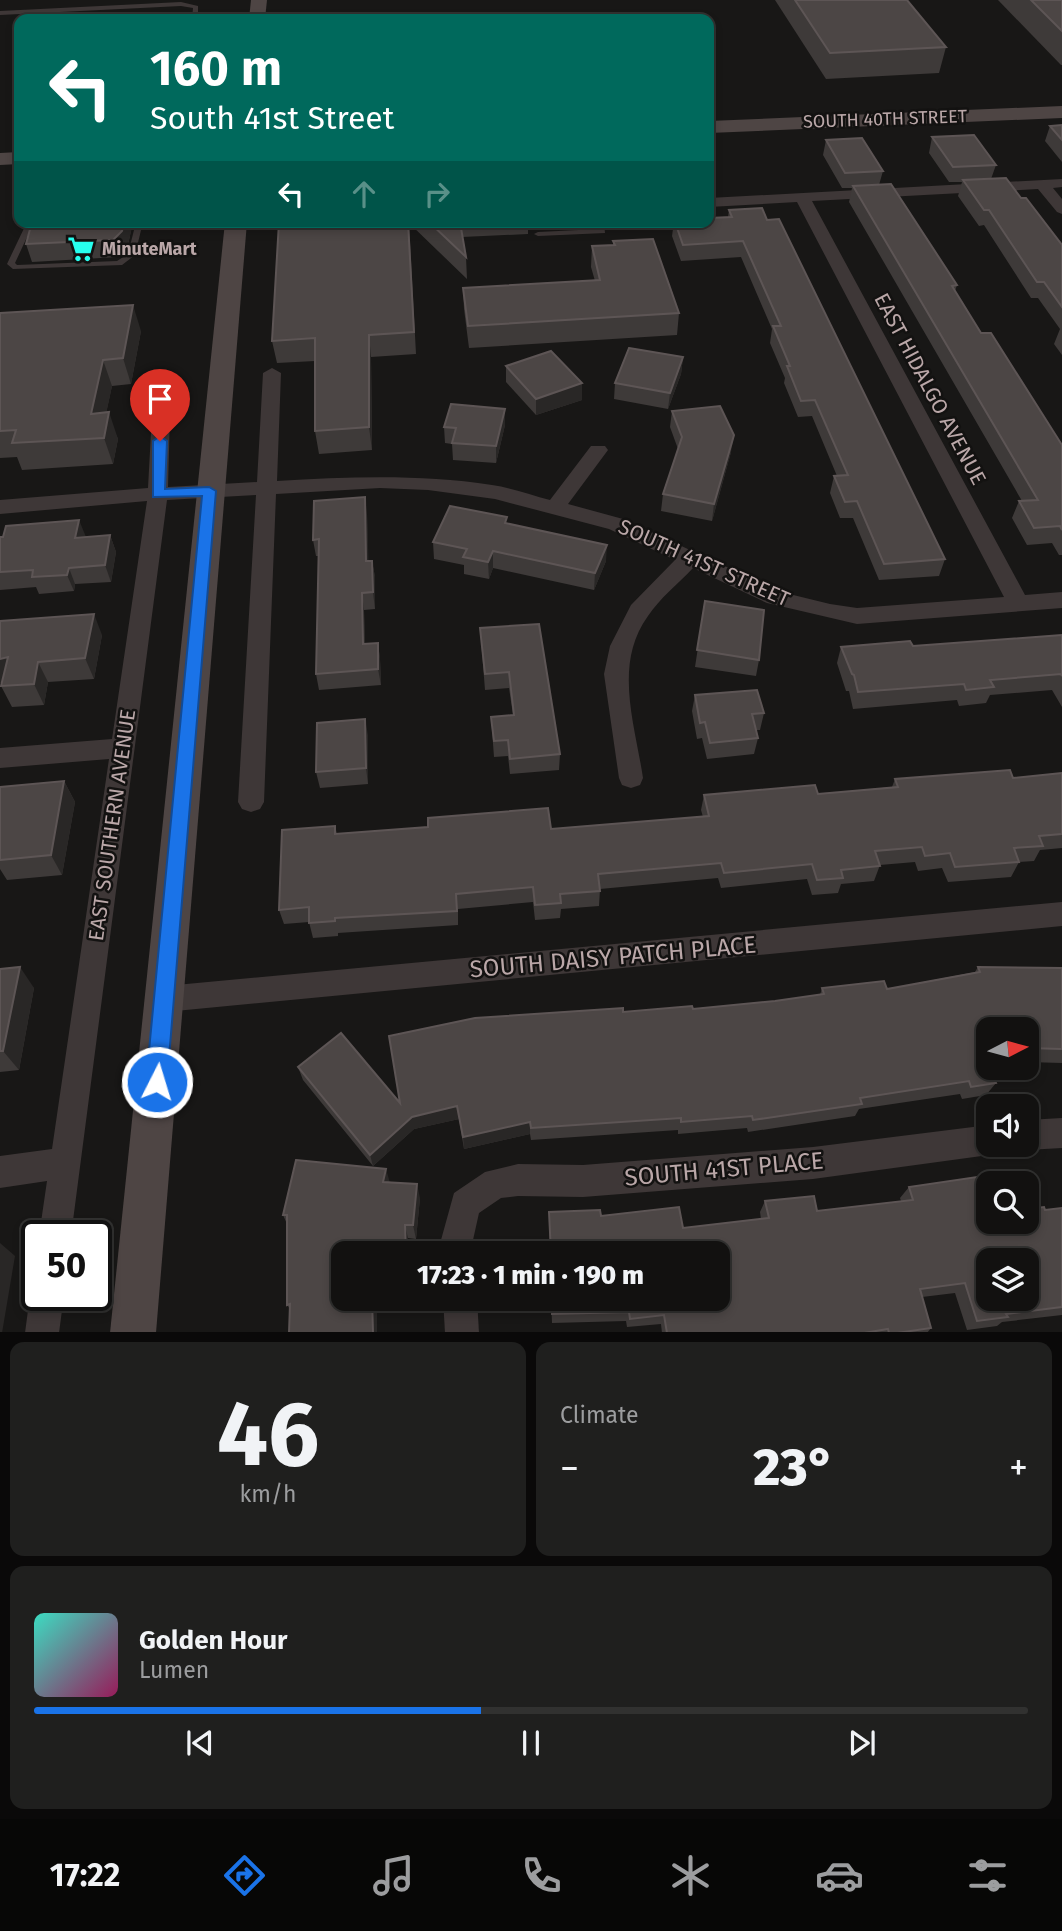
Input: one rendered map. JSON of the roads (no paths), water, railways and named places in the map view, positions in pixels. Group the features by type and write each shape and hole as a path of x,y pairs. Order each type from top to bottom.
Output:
{"main road":[{"name":"SOUTH 40TH STREET","path":"714,127 1062,112"},
{"path":"133,1332 235,228"}],"street":[{"path":"714,202 1062,183"},
{"path":"1042,184 1062,209"},
{"name":"EAST HIDALGO AVENUE","path":"802,197 1018,603"},
{"path":"251,802 272,373"},
{"name":"EAST SOUTHERN AVENUE","path":"57,1220 158,494 161,414"},
{"path":"556,506 598,450"},
{"name":"SOUTH 41ST STREET","path":"0,507 209,491 380,482 428,484 495,492 616,524 775,598 830,612 857,616 1062,600"},
{"path":"631,778 615,674 621,646 639,611 691,558"},
{"path":"0,758 123,748"},
{"name":"SOUTH DAISY PATCH PLACE","path":"165,999 1062,914"},
{"path":"1039,1134 1062,1133"},
{"name":"SOUTH 41ST PLACE","path":"457,1241 465,1204 496,1183 518,1180 583,1181 813,1163 976,1142"},
{"path":"0,1172 65,1163"},
{"path":"42,1332 45,1311"},
{"path":"460,1311 461,1332"}],"lane":[{"path":"0,13 181,4 196,7 195,14"},
{"path":"28,228 10,264 16,267 119,262 131,255 138,228"},
{"path":"538,234 603,231 602,228"}],"place":[{"name":"MinuteMart","path":"81,249"}]}
